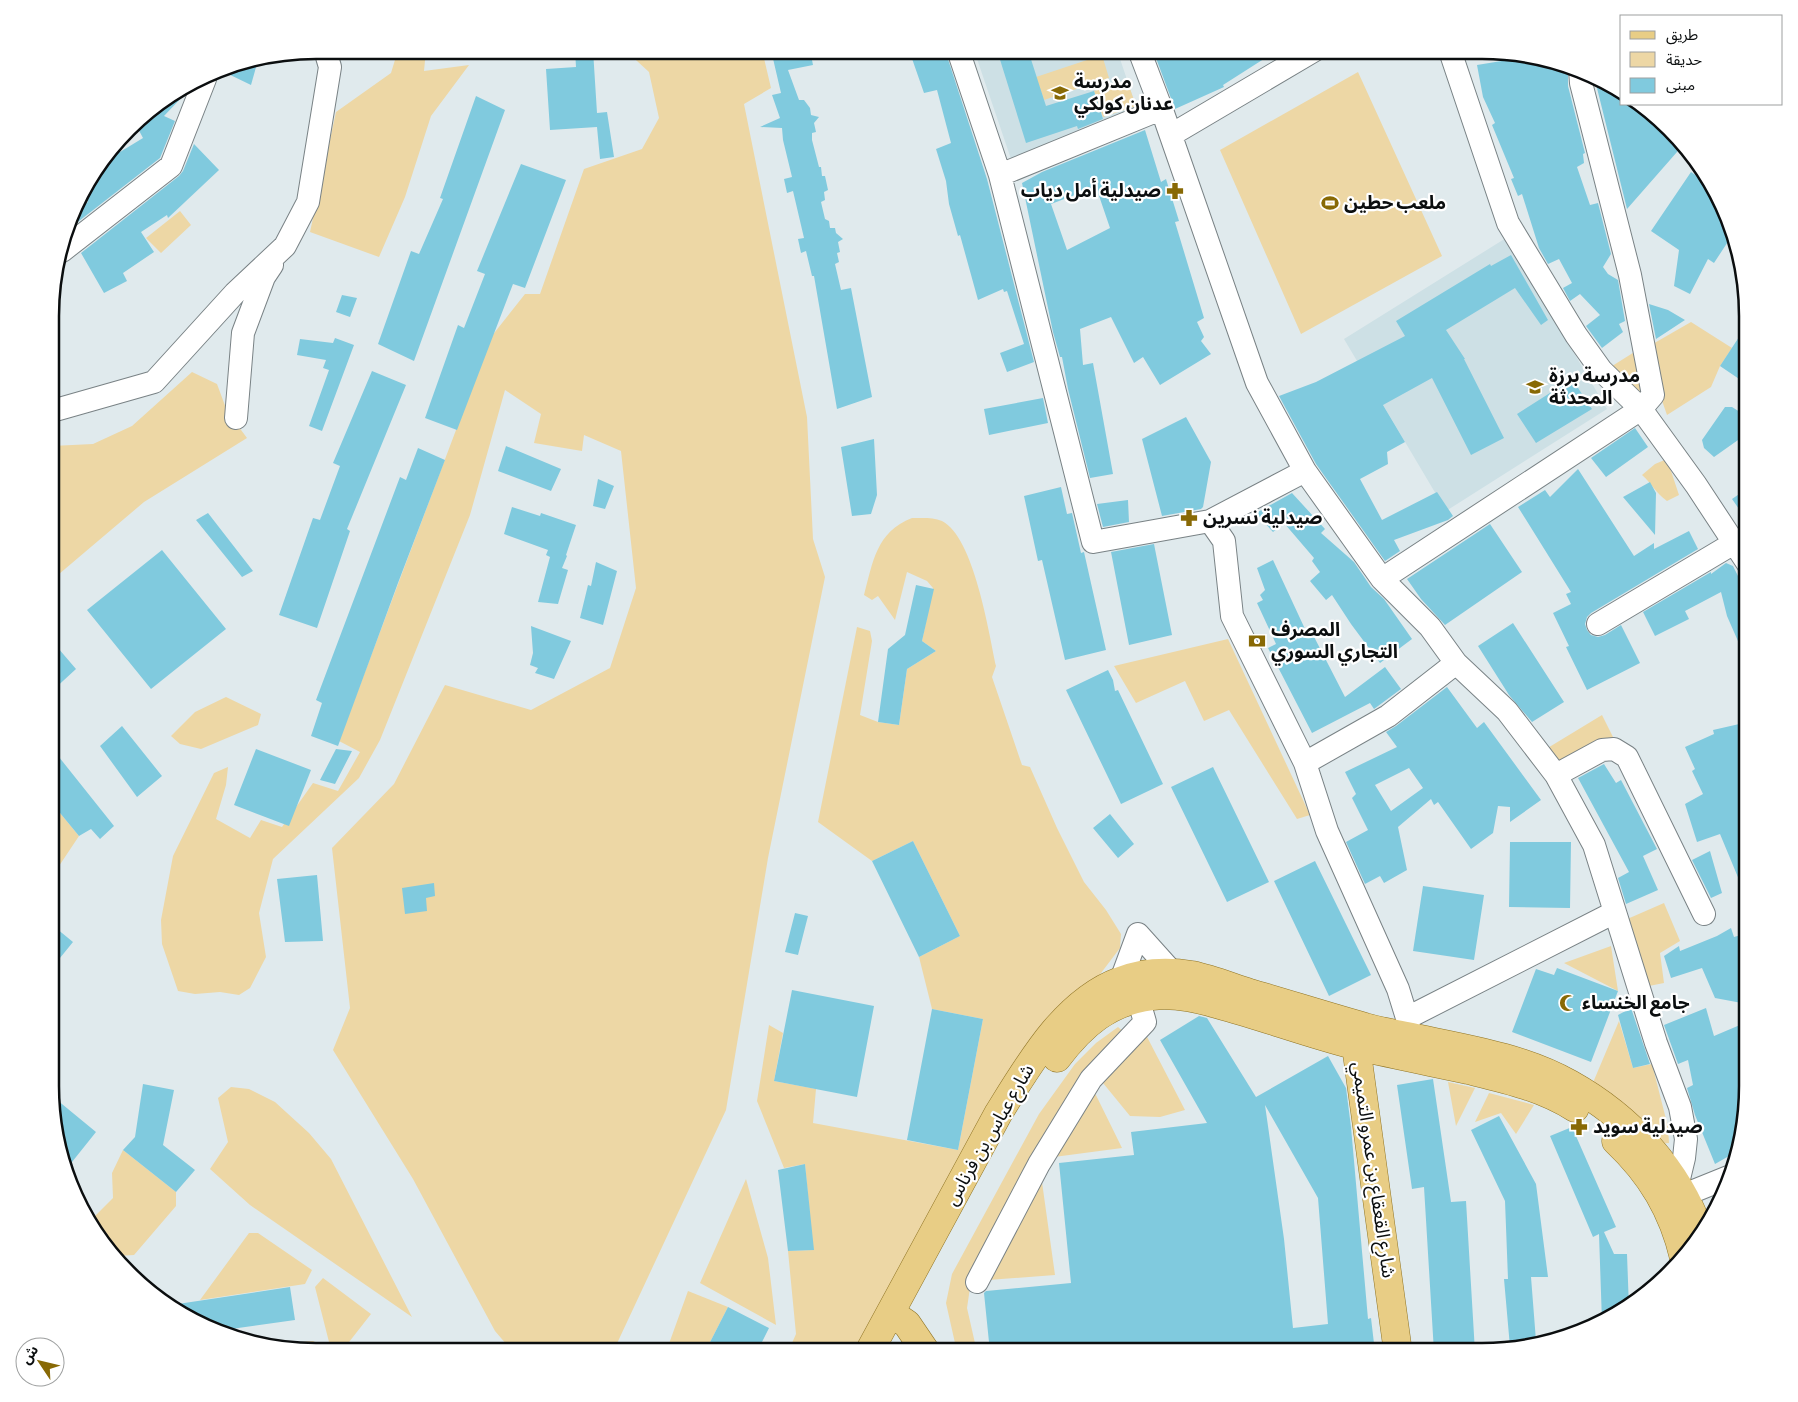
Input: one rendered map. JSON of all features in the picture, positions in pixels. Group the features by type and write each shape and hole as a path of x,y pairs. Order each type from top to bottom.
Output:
{"main road":[{"name":"شارع عباس بن فرناس","path":"899,1318 999,1144 1031,1094 1071,1040 1085,1025 1128,993 1164,995 1176,984 1194,976 1361,1037"},
{"path":"1361,1037 1409,1027 1501,1056 1548,1073 1570,1084 1604,1107 1657,1155 1681,1189 1697,1227"},
{"name":"شارع القعقاع بن عمرو التميمي","path":"1397,1343 1361,1037 1511,1080 1550,1095 1587,1116 1618,1142 1651,1180 1664,1200 1674,1222 1681,1248"},
{"path":"877,1343 899,1318"},
{"path":"892,1343 899,1318"},
{"path":"899,1318 921,1343"}],"street":[{"path":"236,418 243,334 264,277 285,246 308,202 330,68 328,59"},
{"path":"961,59 1000,175 1093,542 1210,521 1305,471"},
{"path":"1143,59 1162,109 1257,382 1305,471 1382,578 1430,627 1456,663 1507,711 1556,775 1594,846 1656,1043 1680,1107 1686,1139 1681,1189 1723,1178"},
{"path":"1171,135 1300,59"},
{"path":"1453,59 1508,223 1576,335 1601,370 1640,409 1696,485 1739,550"},
{"path":"1382,578 1640,409 1653,395 1630,276 1581,78"},
{"path":"69,246 171,166 202,85"},
{"path":"1000,175 1162,109"},
{"path":"59,409 154,382 235,294 285,246"},
{"path":"1210,521 1224,540 1232,616 1305,764 1327,831 1398,989 1409,1027 1615,912"},
{"path":"1598,624 1734,543"},
{"path":"1305,764 1388,716 1456,663"},
{"path":"1556,775 1602,750 1614,749 1627,757 1704,914"},
{"path":"977,1282 1039,1164 1091,1079 1145,1022 1128,993 1138,934 1176,984"}],"shaded area":[{"name":"مدرسة عدنان كولكي","path":"977,59 1120,59 1139,115 1011,159"},
{"path":"1506,238 1607,409 1446,511 1344,339"}],"green space":[{"path":"395,59 425,59 424,71 469,65 431,116 405,197 379,257 310,232 336,112 391,73"},
{"path":"635,59 764,59 771,88 744,104 807,417 813,539 825,577 768,858 726,1110 617,1343 505,1343 495,1331 413,1179 333,1050 350,1008 332,848 394,784 445,685 531,710 610,668 636,588 621,451 584,435 582,451 534,443 541,414 505,390 470,515 380,740 359,778 273,859 259,913 266,957 250,988 239,995 220,992 195,994 178,991 162,944 161,920 173,856 214,773 228,767 226,785 216,819 250,838 261,820 282,827 313,783 338,791 360,752 339,741 491,337 525,294 540,294 584,169 642,149 659,118 649,72"},
{"path":"1090,59 1103,59 1109,78 1044,100 1036,77"},
{"name":"ملعب حطين","path":"1358,72 1442,256 1301,334 1220,150"},
{"path":"1127,80 1136,106 1103,117 1094,91"},
{"path":"180,211 191,225 161,253 146,238"},
{"path":"1691,322 1732,348 1720,366 1711,387 1667,415 1644,349"},
{"path":"1636,351 1642,392 1614,378 1609,368"},
{"path":"192,372 217,384 227,411 247,438 144,502 59,574 59,446 93,444 132,426"},
{"path":"1667,459 1679,495 1667,501 1642,475 1655,464"},
{"path":"912,518 931,518 942,521 953,530 963,546 978,587 989,632 996,666 992,677 1022,765 1030,767 1084,882 1106,910 1121,934 1120,948 1098,977 860,1343 792,1343 796,1334 788,1251 813,1250 805,1164 784,1168 757,1101 769,1025 783,1033 774,1081 816,1089 813,1123 958,1150 983,1019 932,1009 919,957 960,936 913,841 872,861 818,822 857,627 870,631 872,641 860,715 878,722 899,725 907,669 936,651 922,641 933,588 927,581 907,572 895,620 878,596 872,600 864,595 878,549 883,540 900,524"},
{"path":"1228,639 1310,815 1297,819 1229,710 1204,721 1185,681 1136,703 1114,666"},
{"path":"226,697 261,714 258,725 201,749 180,744 171,736 195,712"},
{"path":"1602,715 1616,743 1562,775 1546,749"},
{"path":"59,812 79,836 59,866"},
{"path":"1664,903 1680,941 1660,953 1664,983 1644,987 1625,920"},
{"path":"1611,946 1618,991 1564,963"},
{"path":"1619,1021 1633,1068 1652,1064 1668,1127 1669,1143 1660,1144 1592,1085"},
{"path":"1118,1027 1126,1034 971,1281 967,1308 975,1343 955,1343 946,1303 952,1274 1039,1114 1075,1064 1096,1043"},
{"path":"1145,1033 1185,1110 1160,1117 1130,1116 1103,1083"},
{"path":"1448,1082 1475,1088 1456,1126"},
{"path":"1091,1085 1122,1148 1054,1157"},
{"path":"231,1087 249,1089 275,1102 309,1133 331,1159 412,1317 250,1205 210,1169 228,1142 218,1098"},
{"path":"1489,1093 1534,1105 1516,1134 1501,1113 1475,1122"},
{"path":"123,1150 176,1192 176,1206 134,1255 123,1256 94,1217 113,1198 112,1173"},
{"path":"1041,1175 1055,1275 988,1280"},
{"path":"746,1179 768,1258 776,1325 700,1283"},
{"path":"249,1233 258,1233 312,1270 305,1284 200,1300"},
{"path":"323,1278 371,1314 348,1343 329,1342 315,1287"},
{"path":"688,1291 728,1307 710,1343 669,1343"},
{"path":"313,1341 317,1343 299,1343 296,1343"}],"building":[{"path":"576,59 594,59 597,113 607,112 614,157 600,159 597,127 550,130 546,69 576,67"},
{"path":"773,59 812,59 813,65 788,70 799,100 804,100 810,108 811,115 819,117 814,123 816,132 812,133 812,140 819,167 821,167 822,176 825,176 828,190 824,192 825,200 821,202 825,219 829,221 830,228 835,228 836,233 843,239 838,242 840,252 837,253 839,262 835,264 841,290 851,288 872,397 837,409 814,276 812,276 806,251 801,253 798,239 804,238 793,191 787,193 784,179 792,177 782,128 760,127 780,118 772,95 781,93"},
{"path":"912,59 948,59 987,179 1034,362 1007,372 1000,353 1024,344 1007,291 1004,292 1003,289 978,300 960,235 958,236 949,204 946,181 936,149 951,143 937,90 924,93"},
{"path":"1000,59 1031,59 1046,106 1094,91 1103,119 1078,129 1077,126 1026,143"},
{"path":"1156,59 1264,59 1223,85 1224,87 1175,109"},
{"path":"1508,60 1568,73 1568,86 1585,153 1583,154 1584,163 1577,167 1590,205 1598,203 1611,254 1603,267 1608,274 1618,280 1625,321 1619,324 1623,332 1602,348 1586,326 1600,315 1580,294 1570,301 1563,288 1572,283 1559,259 1548,264 1539,248 1522,194 1518,196 1511,179 1514,178 1492,125 1495,123 1483,97 1477,65"},
{"path":"256,66 251,85 228,74"},
{"path":"1596,85 1620,99 1620,105 1629,105 1639,112 1678,150 1627,209"},
{"path":"184,95 164,116 175,121 160,158 75,224 84,204 88,202 86,200 93,187 112,159 119,151 120,152 143,138 139,130 159,112"},
{"path":"476,96 505,110 414,361 378,344 411,251 419,254 443,199 440,198"},
{"path":"1145,130 1161,182 1166,179 1179,221 1175,222 1204,318 1197,322 1204,337 1201,341 1211,354 1160,385 1143,357 1134,363 1111,317 1080,329 1083,365 1093,363 1113,474 1090,478 1062,357 1060,357 1053,332 1022,183 1042,172","holes":["1096,187 1110,228 1067,250 1051,204"]},
{"path":"194,144 219,170 168,218 167,215 141,232 154,252 123,273 127,281 104,293 81,253 179,176"},
{"path":"521,164 566,180 525,288 513,284 457,430 425,418 458,325 464,328 485,274 477,271"},
{"path":"1691,172 1699,177 1705,187 1720,217 1728,241 1714,263 1708,259 1690,294 1674,286 1679,250 1651,231"},
{"path":"1511,255 1548,320 1541,325 1515,288 1446,330 1465,359 1504,438 1471,455 1432,378 1383,405 1405,442 1387,452 1388,464 1360,479 1382,520 1437,492 1453,516 1448,520 1394,540 1400,551 1385,561 1316,464 1279,396 1316,382 1405,336 1396,321 1490,264 1491,266"},
{"path":"342,295 357,298 350,317 336,312"},
{"path":"1649,304 1668,310 1685,320 1656,339"},
{"path":"1739,337 1739,379 1720,366"},
{"path":"335,338 354,345 322,431 309,426 329,370 323,368 326,360 297,355 300,339 333,343"},
{"path":"372,371 406,385 347,529 350,531 317,628 279,615 313,518 320,520 340,466 333,463"},
{"path":"1572,379 1592,409 1536,443 1517,414"},
{"path":"1043,398 1048,423 989,435 984,409"},
{"path":"1725,407 1732,407 1739,411 1739,439 1714,457 1704,448 1702,440"},
{"path":"1186,417 1211,462 1203,507 1201,509 1162,516 1142,439"},
{"path":"1635,428 1648,447 1606,477 1591,458"},
{"path":"874,439 877,495 871,514 852,516 841,447"},
{"path":"506,446 561,469 551,491 498,471"},
{"path":"418,448 445,460 338,746 311,736 322,703 316,700 400,477 406,480"},
{"path":"1578,469 1634,556 1654,543 1654,549 1689,531 1698,549 1587,617 1585,624 1587,630 1591,635 1598,637 1621,625 1640,663 1587,690 1566,647 1569,646 1553,613 1571,604 1566,594 1571,592 1518,507 1545,490 1550,497"},
{"path":"598,479 614,486 605,509 593,506"},
{"path":"1650,482 1656,493 1655,535 1623,497"},
{"path":"1061,487 1067,514 1072,513 1081,553 1084,552 1106,650 1065,660 1042,560 1038,561 1024,496"},
{"path":"1292,493 1325,529 1321,533 1354,562 1371,587 1384,599 1412,639 1380,663 1332,595 1326,600 1310,581 1320,572 1312,561 1314,558 1284,523 1273,532 1256,513"},
{"path":"1739,494 1739,509 1732,499"},
{"path":"1128,500 1129,522 1103,527 1097,504"},
{"path":"512,507 540,516 541,513 576,525 562,568 568,570 558,604 538,602 550,557 546,555 548,550 504,534"},
{"path":"208,513 253,571 242,577 196,520"},
{"path":"1490,524 1522,572 1445,625 1421,599 1407,579"},
{"path":"1154,544 1172,635 1129,645 1111,552"},
{"path":"162,550 226,629 151,689 87,610"},
{"path":"1273,560 1305,629 1309,627 1345,697 1385,667 1401,689 1374,709 1370,703 1312,733 1268,648 1276,644 1257,603 1263,600 1260,595 1265,590 1257,568"},
{"path":"596,562 617,571 603,625 580,618 588,585 591,586"},
{"path":"1726,563 1733,566 1738,576 1739,643 1727,616 1721,592 1685,611 1689,619 1655,636 1643,612 1711,572 1711,574"},
{"path":"916,585 934,589 922,641 936,651 907,669 899,725 878,722 888,649 905,635"},
{"path":"1513,623 1564,702 1532,722 1509,695 1478,646"},
{"path":"531,626 571,641 554,679 535,673 538,668 530,665 533,653"},
{"path":"59,649 76,669 59,685"},
{"path":"1108,670 1113,680 1115,691 1118,690 1163,784 1121,804 1066,690"},
{"path":"1447,687 1477,728 1484,722 1541,800 1510,822 1510,807 1498,806 1493,833 1471,849 1438,802 1434,805 1431,799 1398,827 1407,870 1384,883 1380,876 1365,884 1346,842 1368,830 1352,798 1356,794 1345,772 1397,747 1386,732","holes":["1409,768 1423,788 1391,811 1375,785"]},
{"path":"1739,724 1739,880 1720,834 1697,842 1685,804 1703,794 1692,771 1695,769 1685,747 1714,734 1713,730"},
{"path":"122,726 162,776 137,797 100,746"},
{"path":"256,749 311,770 289,826 234,805"},
{"path":"336,749 352,751 335,784 320,780"},
{"path":"59,757 114,826 100,839 91,829 79,836 59,812"},
{"path":"1604,764 1616,783 1621,780 1657,849 1643,856 1658,890 1626,904 1618,878 1629,872 1578,778"},
{"path":"1213,767 1269,882 1227,902 1171,787"},
{"path":"1110,814 1134,844 1118,858 1093,828"},
{"path":"913,841 960,936 919,957 872,861"},
{"path":"1510,842 1571,842 1570,908 1509,907"},
{"path":"1710,851 1722,893 1711,898 1692,860"},
{"path":"1315,861 1371,975 1329,996 1274,881"},
{"path":"317,875 323,941 285,942 277,879"},
{"path":"434,883 435,896 426,898 427,911 405,914 402,888"},
{"path":"1423,886 1484,895 1474,960 1413,951"},
{"path":"795,913 808,916 798,955 785,952"},
{"path":"1731,928 1734,937 1739,936 1739,1002 1715,998 1702,968 1671,978 1664,956 1679,946 1680,951 1717,936"},
{"path":"59,931 73,942 59,959"},
{"name":"جامع الخنساء","path":"1557,968 1618,991 1591,1062 1512,1032 1536,969 1554,975"},
{"path":"792,990 874,1006 857,1097 774,1081"},
{"path":"1631,1008 1650,1064 1633,1068 1618,1015"},
{"path":"1706,1008 1714,1036 1739,1025 1739,1103 1737,1120 1729,1156 1715,1164 1695,1115 1687,1088 1693,1085 1688,1060 1678,1064 1664,1025"},
{"path":"932,1009 983,1019 958,1150 907,1140"},
{"path":"1199,1016 1207,1018 1256,1097 1328,1056 1346,1088 1368,1319 1371,1318 1374,1343 989,1343 984,1293 986,1291 1071,1283 1059,1163 1134,1155 1131,1132 1207,1123 1160,1040","holes":["1265,1105 1318,1198 1328,1324 1293,1328 1284,1239"]},
{"path":"1433,1079 1451,1202 1466,1201 1474,1343 1433,1343 1424,1187 1412,1189 1397,1085"},
{"path":"143,1084 174,1090 163,1145 195,1170 176,1192 123,1150 135,1137"},
{"path":"59,1102 96,1132 71,1164"},
{"path":"1499,1116 1536,1184 1548,1277 1531,1277 1536,1337 1510,1342 1504,1279 1508,1279 1505,1201 1471,1130"},
{"path":"1572,1127 1616,1227 1604,1232 1614,1254 1627,1254 1629,1297 1602,1314 1599,1234 1593,1237 1550,1136"},
{"path":"805,1164 814,1250 788,1251 778,1170"},
{"path":"290,1287 295,1320 231,1329 202,1317 179,1304"},
{"path":"728,1307 769,1328 762,1343 710,1343"}],"place":[{"name":"مدرسة عدنان كولكي","path":"1060,93"},
{"name":"صيدلية أمل دياب","path":"1175,191"},
{"name":"ملعب حطين","path":"1330,203"},
{"name":"مدرسة برزة المحدثة","path":"1535,387"},
{"name":"صيدلية نسرين","path":"1189,518"},
{"name":"المصرف التجاري السوري","path":"1257,641"},
{"name":"جامع الخنساء","path":"1568,1003"},
{"name":"صيدلية سويد","path":"1579,1127"}]}
